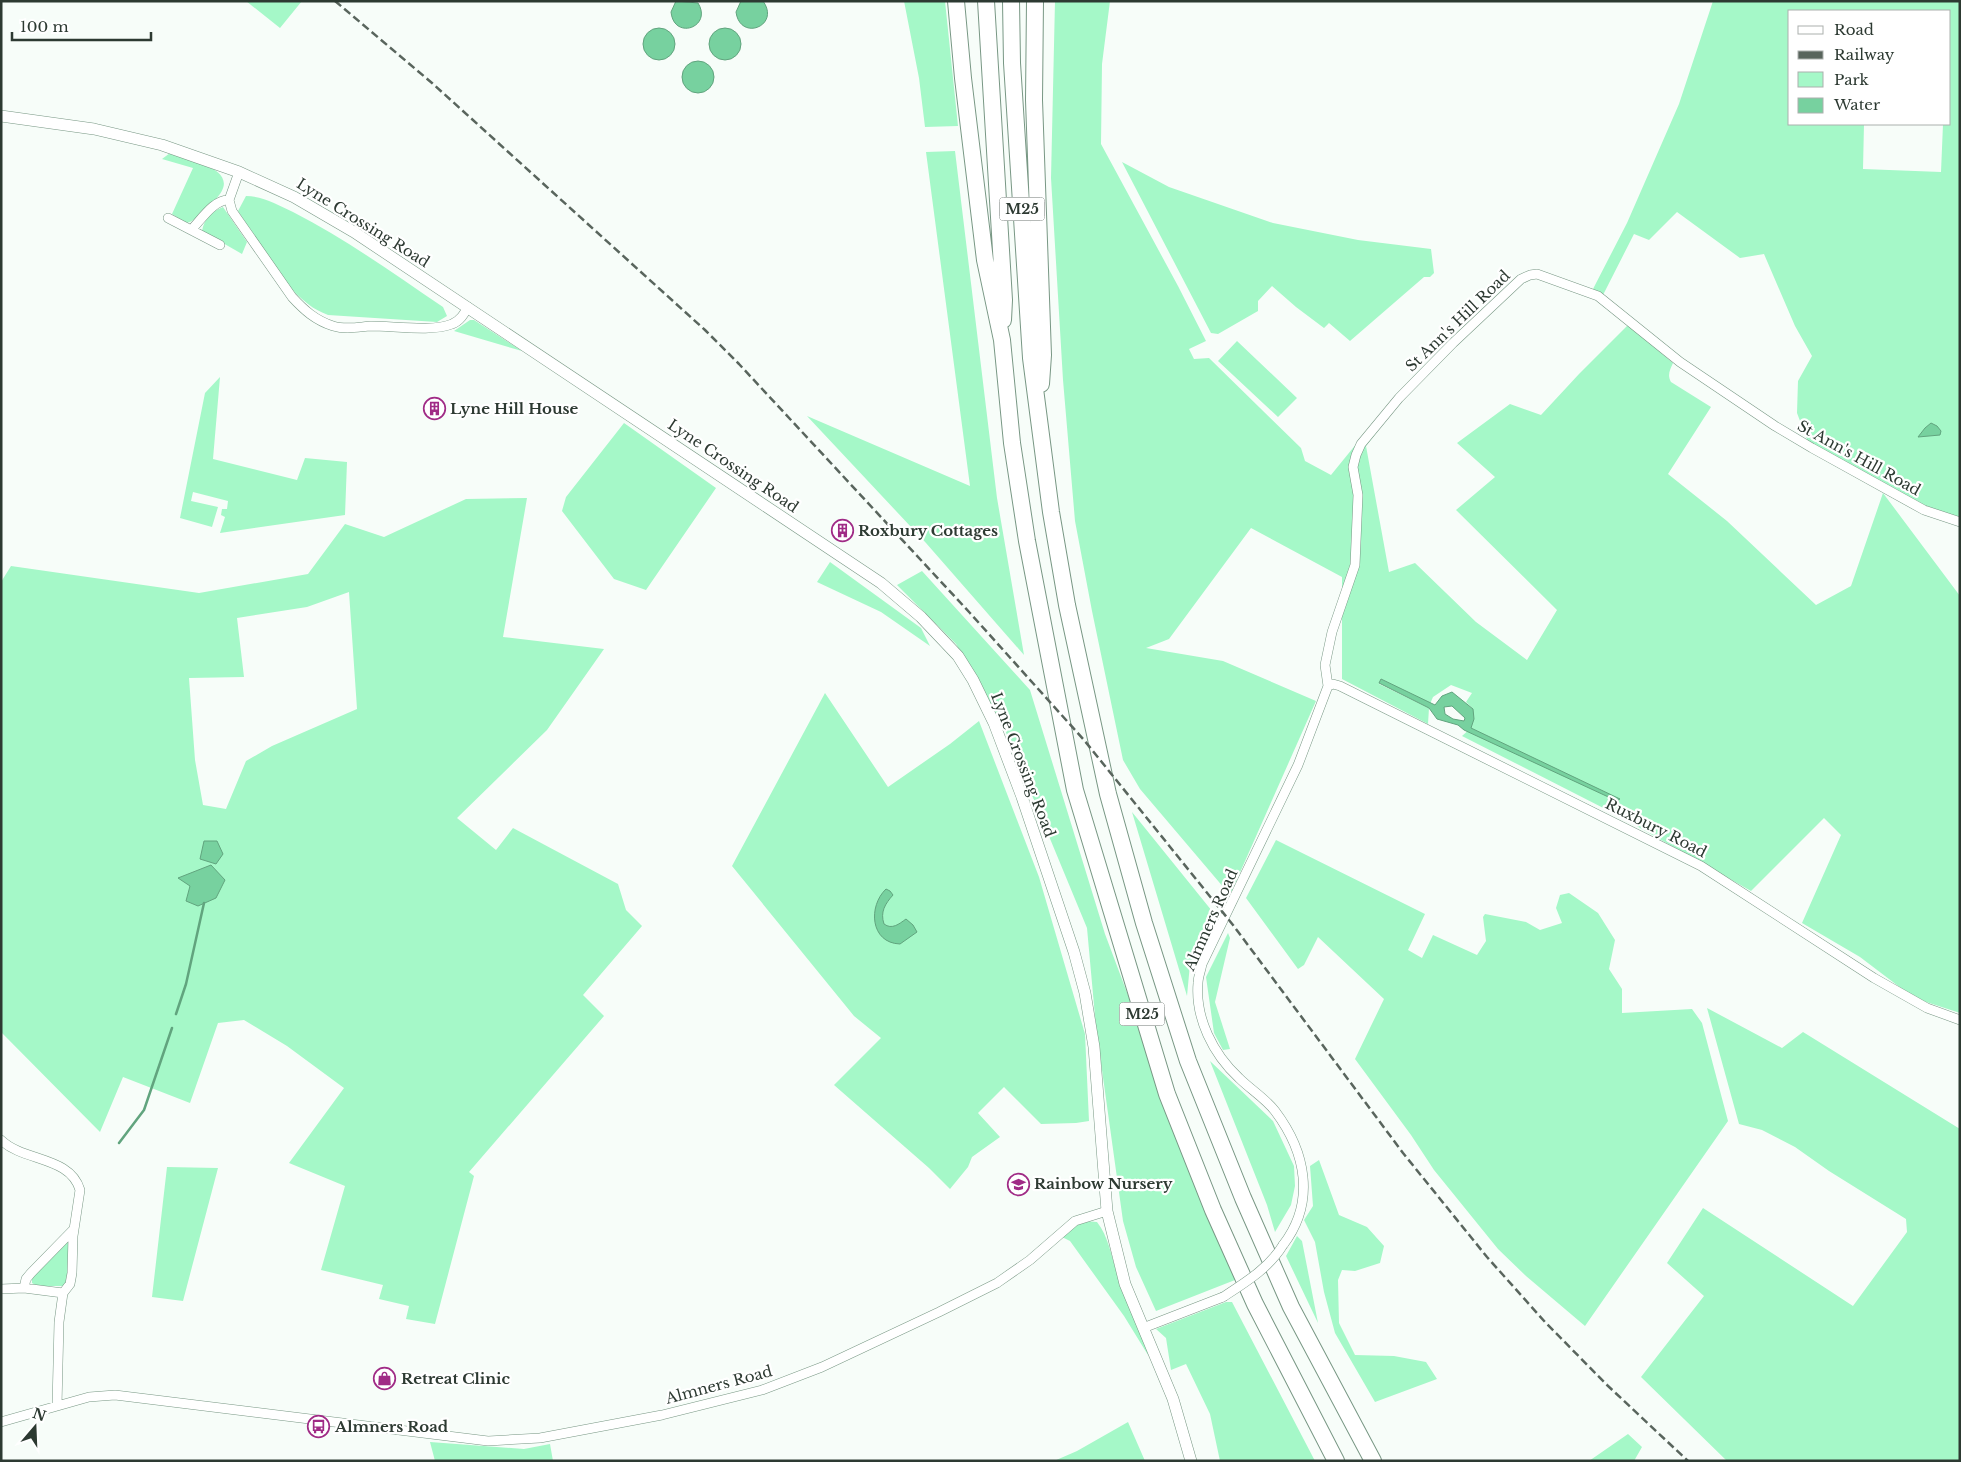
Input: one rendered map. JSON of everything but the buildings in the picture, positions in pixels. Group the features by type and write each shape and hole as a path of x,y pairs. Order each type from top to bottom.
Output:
{"highway":[{"path":"956,1 963,78 985,260 1002,340"},
{"name":"M25","path":"986,1 1004,300 1002,340 1012,443 1027,541 1078,800 1167,1094 1213,1210 1256,1304 1336,1461"},
{"name":"M25","path":"1011,1 1012,63 1031,358 1051,512 1067,605 1108,794 1147,932 1188,1061 1243,1198 1291,1307 1373,1461"},
{"path":"1035,1 1034,100 1043,355 1039,416"}],"street":[{"name":"Lyne Crossing Road","path":"1,116 94,129 207,160 279,190 322,212 468,307 881,583 922,617 958,656 973,680 994,723 1022,797 1074,952 1086,1001 1094,1047 1107,1211 1125,1284 1172,1399 1191,1461"},
{"path":"239,172 229,200 235,215 292,297 304,310 319,321 350,328 369,326 440,327 456,322 468,307"},
{"path":"191,230 216,205 224,200 229,200"},
{"path":"168,218 220,245"},
{"name":"St Ann's Hill Road","path":"1328,686 1325,665 1332,632 1355,566 1358,495 1353,467 1361,444 1399,398 1453,343 1521,279 1530,275 1546,276 1598,296 1680,362 1775,426 1924,510 1960,522"},
{"name":"Ruxbury Road","path":"1328,686 1334,684 1340,686 1701,866 1874,978 1927,1008 1960,1020"},
{"name":"Almners Road","path":"1143,1328 1223,1297 1259,1273 1277,1255 1295,1226 1302,1204 1304,1186 1303,1167 1292,1136 1274,1110 1236,1076 1216,1052 1203,1027 1198,982 1202,964 1298,765 1328,686"},
{"path":"1,1140 18,1152 48,1161 67,1171 78,1183 80,1190 74,1228 72,1273 70,1284 63,1293 57,1406"},
{"name":"Almners Road","path":"1,1422 89,1397 115,1395 488,1441 540,1438 662,1415 762,1390 822,1367 996,1283 1030,1260 1075,1221 1107,1211"},
{"path":"24,1288 26,1279 31,1273 74,1228"},
{"path":"1,1289 24,1288 63,1293"}],"green space":[{"path":"246,1 302,1 280,28"},
{"path":"904,1 945,1 958,126 925,127 919,78"},
{"path":"1055,1 1110,1 1102,64 1101,144 1206,341 1189,349 1194,359 1209,358 1301,448 1305,461 1331,475 1370,427 1377,432 1366,446 1389,572 1415,563 1476,622 1527,660 1557,610 1456,510 1495,477 1457,443 1510,404 1541,415 1628,325 1673,363 1669,375 1671,382 1711,407 1668,474 1727,521 1816,605 1851,586 1883,493 1960,596 1960,1013 1914,998 1860,957 1802,923 1841,835 1824,818 1751,891 1619,816 1462,736 1471,728 1473,709 1466,702 1472,693 1451,685 1433,697 1430,704 1381,679 1379,684 1429,708 1428,724 1342,679 1342,577 1251,528 1169,639 1146,648 1223,661 1316,701 1230,895 1140,789 1123,760 1092,611 1075,521 1063,380 1051,178"},
{"path":"1713,1 1960,1 1960,518 1926,506 1808,442 1797,413 1798,381 1812,356 1795,326 1764,254 1740,258 1677,212 1649,240 1634,234 1603,295 1593,289 1627,223 1679,104"},
{"path":"955,151 997,498 1024,655 926,543 807,416 970,486 926,152"},
{"path":"170,153 212,168 220,174 224,182 222,190 214,201 190,222 186,223 172,214 193,168 162,159"},
{"path":"1122,162 1169,187 1273,223 1358,240 1431,249 1434,273 1430,277 1424,277 1350,341 1329,323 1324,328 1272,286 1258,301 1258,311 1218,334 1211,333"},
{"path":"246,196 264,199 276,204 332,234 370,257 443,307 447,316 437,322 328,315 315,309 297,295 278,273 238,211"},
{"path":"223,207 247,242 242,254 202,231 209,216"},
{"path":"470,320 474,320 522,351 454,331"},
{"path":"1237,341 1297,398 1278,417 1218,361"},
{"path":"220,377 213,459 297,480 305,458 347,462 345,515 220,533 225,517 221,515 222,509 227,509 228,501 193,492 191,501 218,507 212,527 180,518 205,393"},
{"path":"624,423 716,488 646,590 614,579 562,511 566,497"},
{"path":"527,498 503,637 604,649 547,730 457,818 496,850 513,828 618,884 626,910 642,926 583,995 604,1016 469,1172 474,1176 435,1324 406,1319 409,1306 379,1299 383,1285 321,1270 345,1186 289,1163 344,1088 287,1046 244,1020 218,1023 190,1103 123,1077 100,1132 1,1032 1,582 11,566 199,593 308,574 345,524 384,537 466,499","holes":["349,592 357,709 272,746 246,761 226,809 203,805 195,760 189,678 244,677 237,618 307,607"]},
{"path":"830,562 921,628 930,646 881,612 817,582"},
{"path":"922,571 1030,690 1105,934 1235,1280 1156,1311 1136,1267 1123,1221 1096,1027 1087,928 1005,730 956,644 897,585"},
{"path":"825,693 888,787 950,744 979,721 1039,877 1085,1034 1089,1121 1041,1124 1004,1087 978,1113 1000,1137 972,1157 968,1167 950,1189 929,1168 834,1085 881,1038 854,1016 732,866"},
{"path":"1132,812 1212,911 1190,964 1187,996"},
{"path":"1276,840 1425,914 1408,950 1422,958 1433,935 1477,955 1486,941 1483,917 1485,914 1526,922 1540,930 1562,923 1556,908 1560,895 1569,893 1598,913 1615,940 1609,969 1622,989 1622,1013 1692,1009 1702,1023 1728,1121 1585,1326 1526,1276 1498,1249 1434,1170 1411,1135 1355,1059 1384,999 1318,937 1304,965 1298,969 1246,898"},
{"path":"1228,933 1230,938 1215,1002 1230,1049 1223,1050 1214,1033 1206,977"},
{"path":"1707,1008 1782,1048 1803,1032 1960,1129 1960,1461 1727,1461 1641,1377 1704,1296 1667,1263 1703,1208 1853,1306 1907,1232 1906,1219 1829,1171 1795,1147 1762,1130 1739,1124"},
{"path":"1210,1061 1273,1121 1294,1166 1295,1186 1291,1205 1275,1232 1267,1205"},
{"path":"1319,1160 1339,1215 1367,1227 1384,1246 1380,1263 1355,1271 1342,1270 1338,1280 1339,1323 1355,1355 1394,1356 1426,1362 1437,1379 1375,1402 1335,1333 1324,1292 1315,1242 1304,1220 1313,1206 1310,1166"},
{"path":"167,1167 218,1168 183,1301 152,1297"},
{"path":"1085,1221 1097,1222 1104,1234 1122,1285 1143,1334 1148,1355 1124,1316 1070,1241 1062,1237"},
{"path":"1297,1236 1302,1241 1318,1323 1286,1256"},
{"path":"68,1238 70,1241 68,1278 64,1286 37,1286 32,1283 32,1277"},
{"path":"1226,1302 1232,1302 1315,1461 1220,1461 1210,1414 1186,1364 1171,1370 1166,1338 1156,1329"},
{"path":"1128,1422 1145,1461 1054,1461 1077,1451"},
{"path":"1628,1434 1642,1447 1634,1461 1589,1461"},
{"path":"430,1442 524,1449 550,1444 553,1461 435,1461"}],"water":[{"path":"676,1 698,3 701,19 697,24 685,28 679,26 674,21 671,12"},
{"path":"741,1 763,1 767,10 767,17 763,23 758,27 751,28 744,26 739,21 736,12"},
{"path":"659,28 665,29 670,33 674,38 674,50 670,55 665,59 659,60 653,59 648,55 644,50 643,44 644,38 648,33 653,29"},
{"path":"725,28 731,29 736,33 740,38 740,50 736,55 731,59 725,60 719,59 714,55 710,50 709,44 710,38 714,33 719,29"},
{"path":"698,61 710,65 714,77 710,89 698,93 686,89 682,77 686,65"},
{"path":"1931,423 1941,431 1940,435 1918,437 1925,428"},
{"path":"1381,679 1435,705 1442,696 1452,692 1473,709 1474,719 1471,728 1620,799 1617,801 1464,730 1458,725 1437,719 1429,708 1379,683","holes":["1452,706 1465,718 1464,721 1453,719 1445,714 1444,707"]},
{"path":"204,841 217,841 223,854 216,864 200,859"},
{"path":"211,865 225,880 216,898 198,906 186,901 190,886 178,878"},
{"path":"886,889 893,895 884,908 884,924 893,926 906,919 917,932 900,944 890,942 883,937 878,931 875,922 876,905"}],"waterway":[{"path":"176,1014 186,984 204,903"},
{"path":"119,1143 144,1110 172,1028"}],"railway":[{"path":"335,1 432,83 705,330 739,364 970,613 1084,740 1233,925 1403,1153 1487,1257 1545,1322 1607,1385 1688,1461"}],"place":[{"name":"Lyne Hill House","path":"434,409"},
{"name":"Roxbury Cottages","path":"842,531"},
{"name":"Rainbow Nursery","path":"1018,1184"},
{"name":"Retreat Clinic","path":"385,1379"},
{"name":"Almners Road","path":"319,1427"}]}
